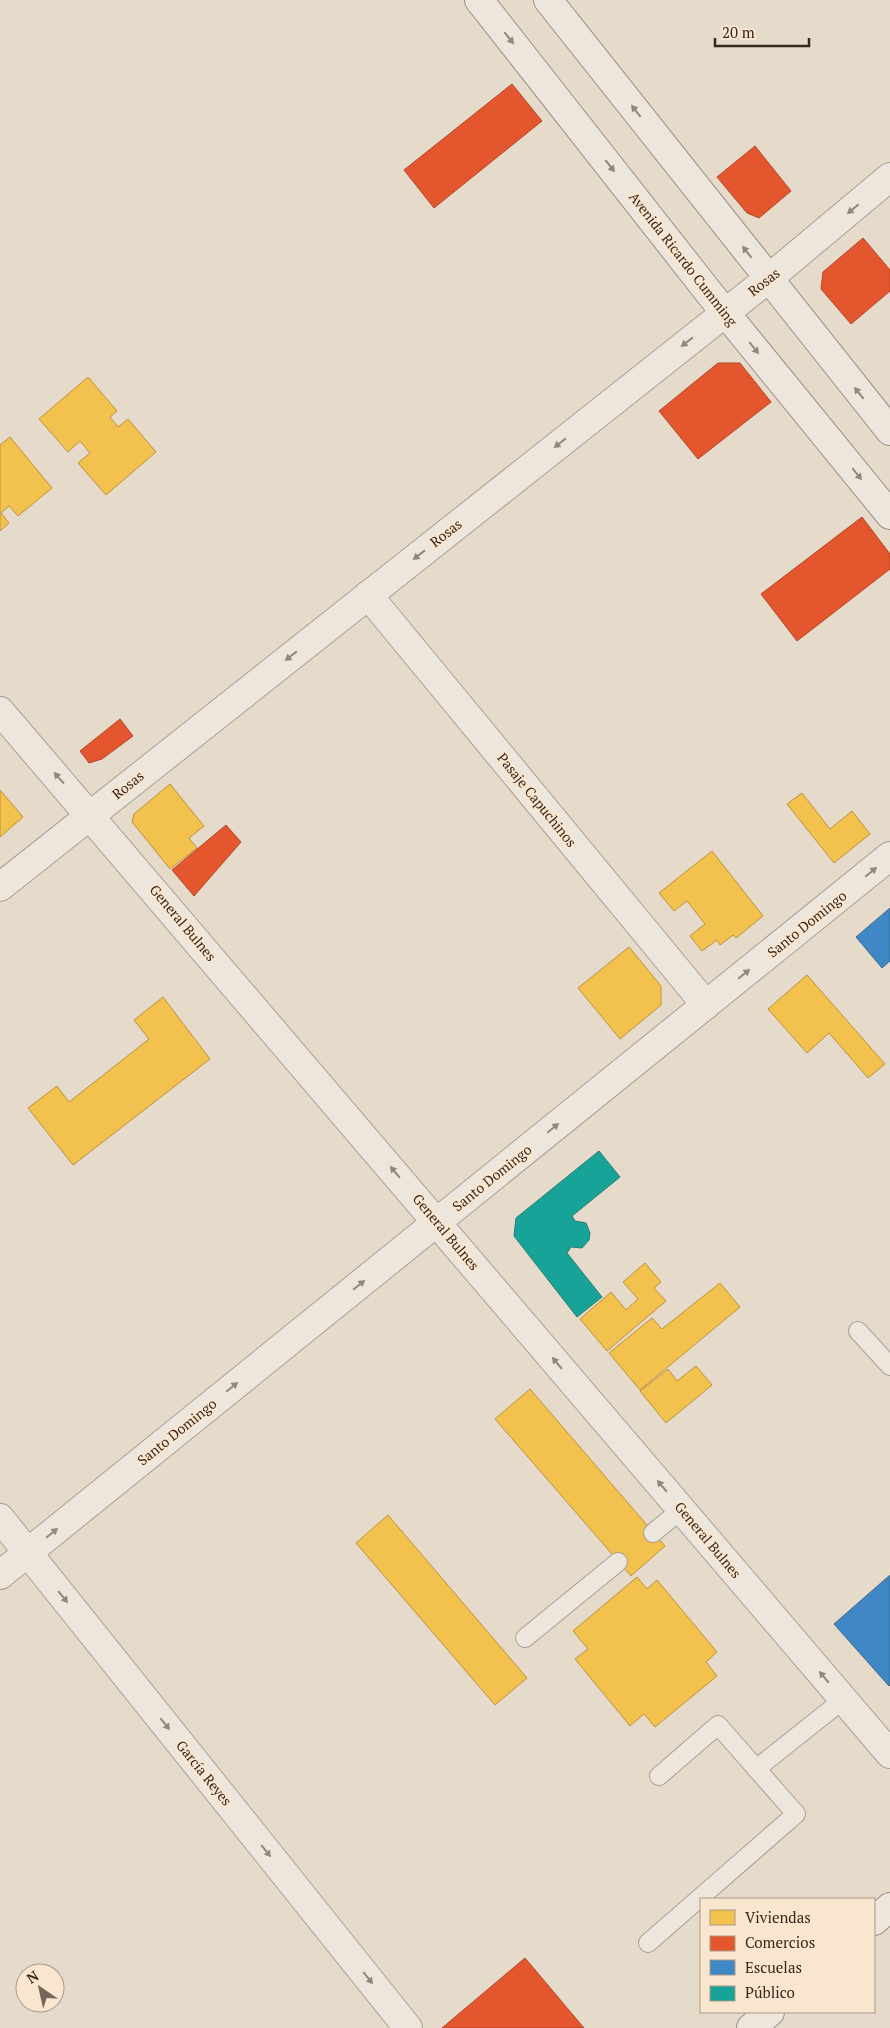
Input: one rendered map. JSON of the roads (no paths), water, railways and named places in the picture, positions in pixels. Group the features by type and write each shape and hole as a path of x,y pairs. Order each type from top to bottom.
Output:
{"street":[{"name":"Avenida Ricardo Cumming","path":"479,0 725,312 890,515"},
{"path":"548,0 890,430"},
{"name":"Rosas","path":"0,887 768,279 890,177"},
{"name":"Pasaje Capuchinos","path":"368,595 706,1005"},
{"name":"General Bulnes","path":"0,710 890,1754"},
{"name":"Santo Domingo","path":"0,1575 890,856"},
{"name":"García Reyes","path":"0,1518 408,2028"},
{"path":"875,1920 890,1907"},
{"path":"751,2028 769,2013"}],"lane":[{"path":"858,1331 890,1366"},
{"path":"654,1532 682,1510"},
{"path":"525,1638 618,1562"},
{"path":"756,1770 844,1699"},
{"path":"648,1943 796,1814 718,1725 659,1776"}]}
